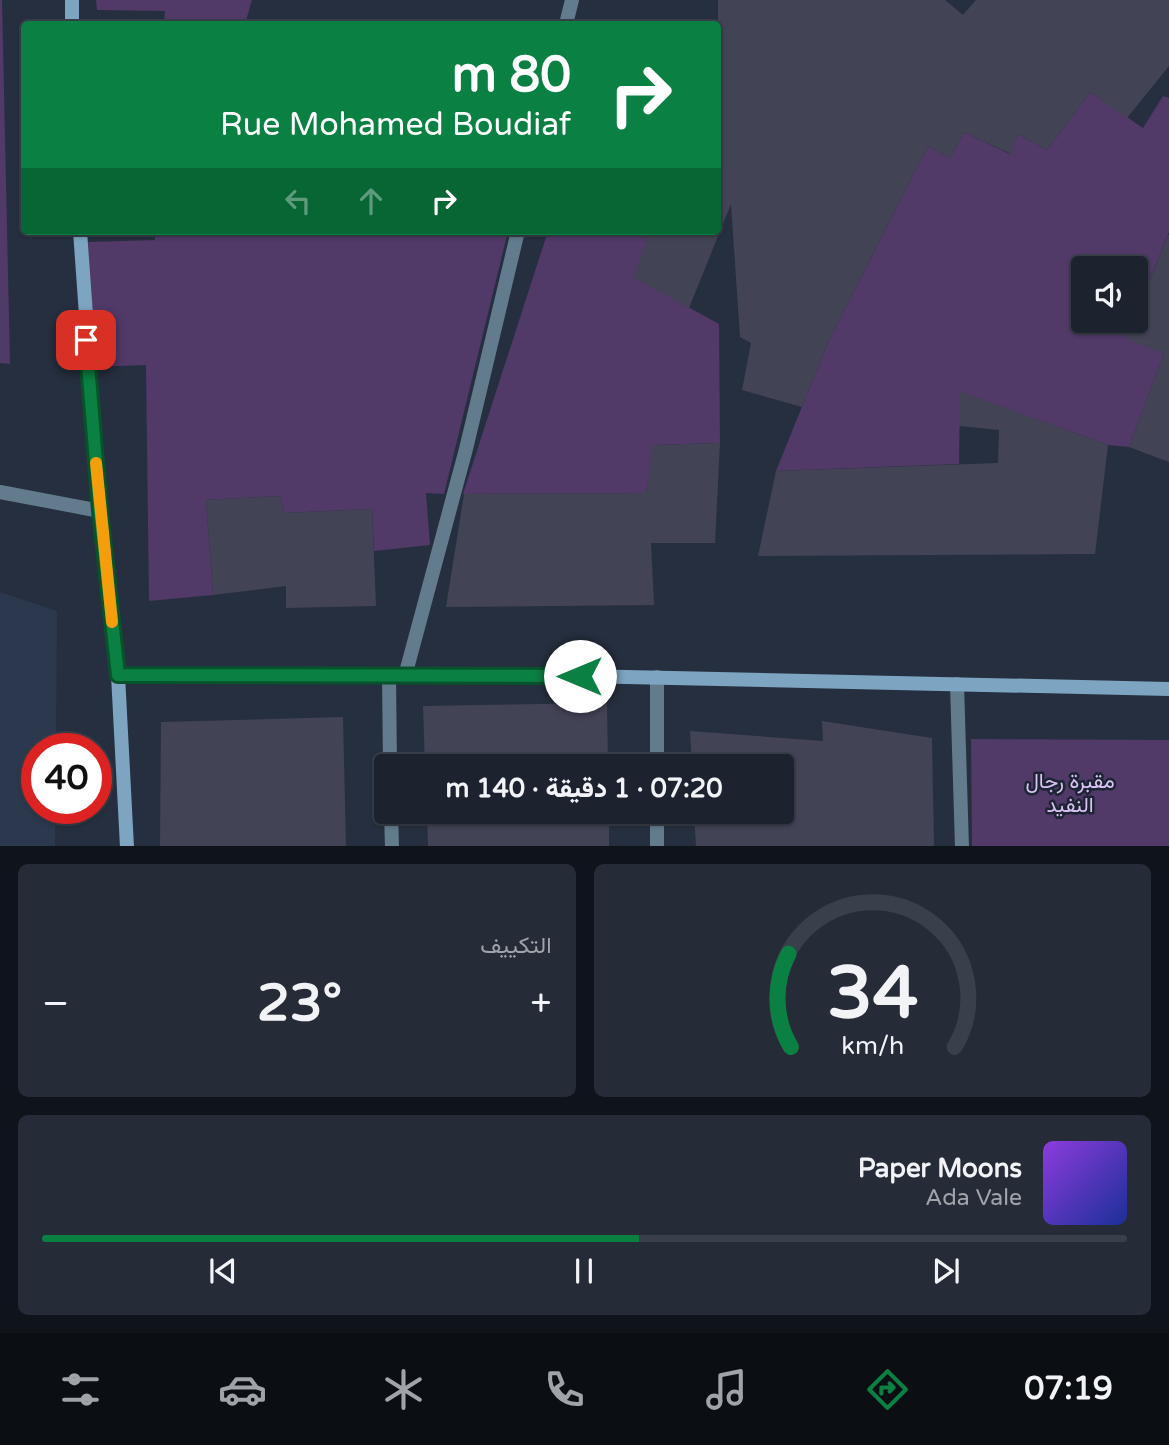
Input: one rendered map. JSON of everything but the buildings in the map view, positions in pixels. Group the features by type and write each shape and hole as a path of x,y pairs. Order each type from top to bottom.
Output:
{"street":[{"path":"72,0 72,21"},
{"path":"567,21 572,0"},
{"path":"80,235 100,511 118,675 127,846"},
{"path":"405,676 466,449 517,235"},
{"path":"0,492 100,511"},
{"path":"118,675 657,677 1169,689"},
{"path":"388,675 390,754"},
{"path":"657,677 657,754"},
{"path":"957,684 962,846"},
{"path":"391,824 392,846"},
{"path":"657,824 657,846"}],"shaded area":[{"path":"0,592 57,611 56,733 21,733 21,824 55,824 55,846 0,846"}],"green space":[{"path":"2,0 10,364 0,363"},
{"path":"96,0 252,0 246,21 164,21 165,11 97,10"},
{"path":"1090,92 1143,128 1163,96 1169,98 1169,232 1148,284 1148,256 1071,256 1071,333 1145,333 1164,353 1129,447 1108,445 960,392 959,464 776,471 829,340 928,146 950,158 964,132 1010,154 1018,134 1047,150"},
{"path":"155,235 507,235 444,494 426,493 430,545 374,551 372,509 284,513 280,496 206,500 213,595 149,601 146,365 91,367 88,242 155,240"},
{"path":"547,235 649,235 634,277 719,324 720,443 654,445 646,493 463,494"},
{"name":"مقبرة رجال النفيد","path":"971,739 1169,740 1169,846 972,846"}],"slow traffic":[{"path":"96,463 112,622"}],"route":[{"path":"86,340 100,511 118,675 580,676"}]}
